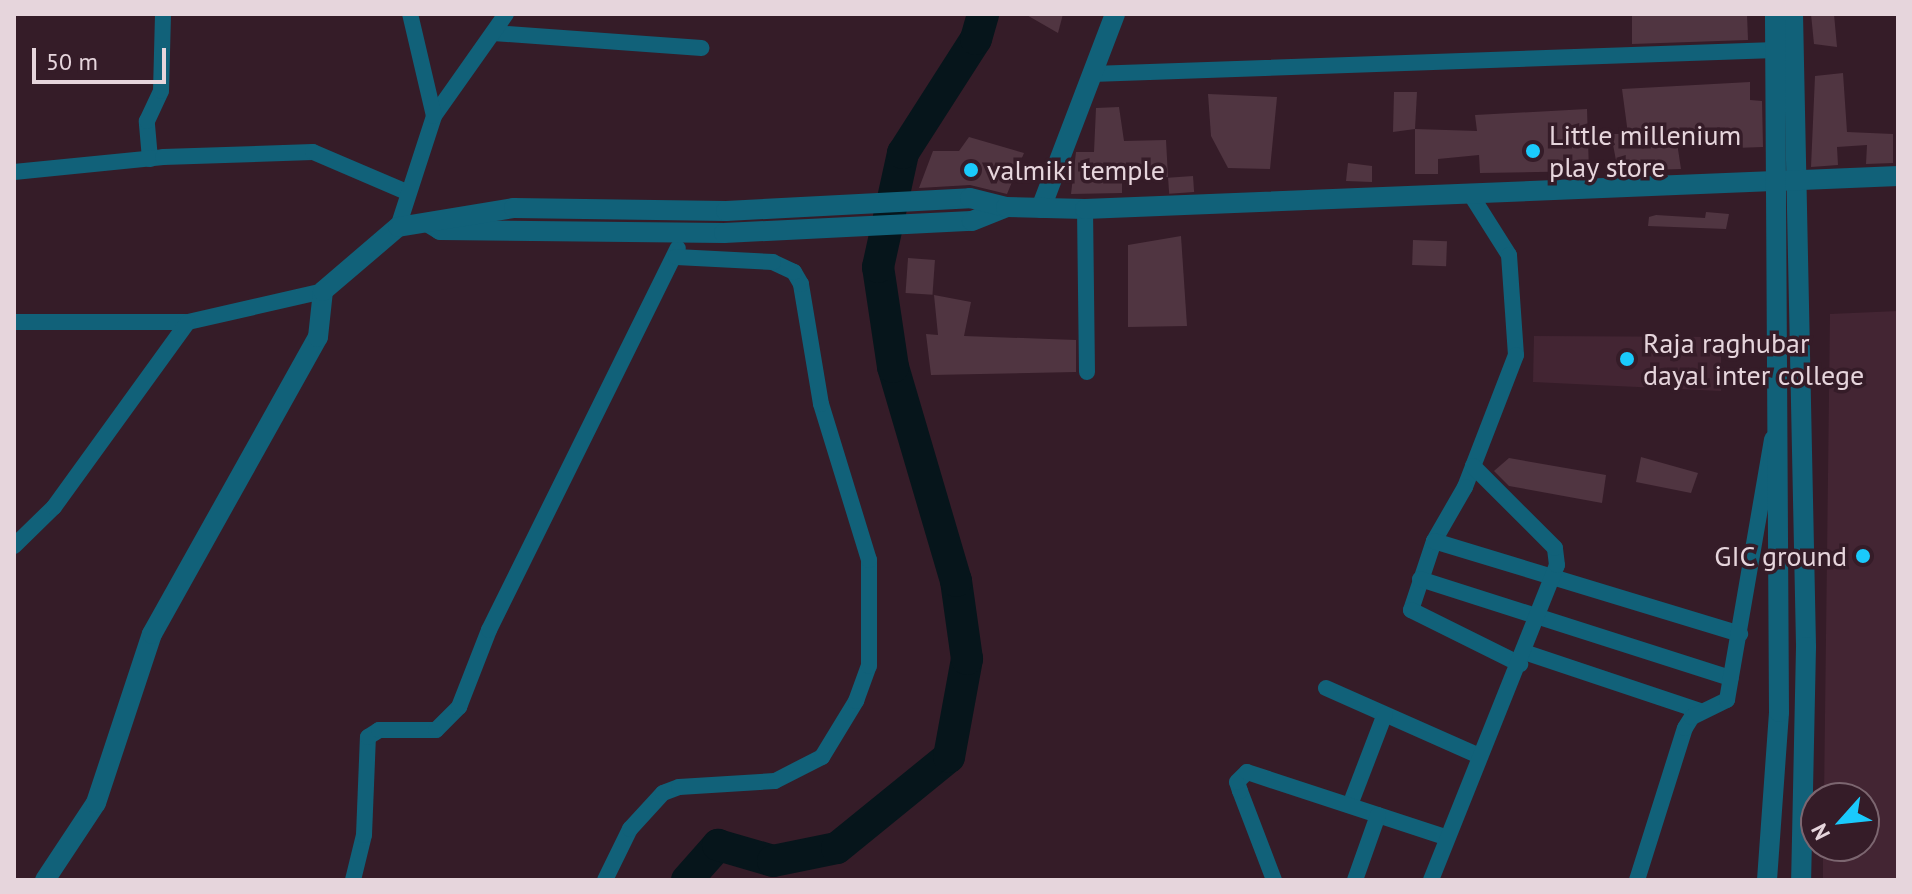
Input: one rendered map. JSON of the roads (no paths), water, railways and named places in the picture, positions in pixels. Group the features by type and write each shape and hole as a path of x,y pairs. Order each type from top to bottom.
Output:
{"street":[{"path":"150,159 147,121 161,91 163,14"},
{"path":"410,14 434,116"},
{"path":"398,227 434,116 506,14"},
{"path":"1041,208 1115,14"},
{"path":"1767,880 1779,712 1775,14"},
{"path":"1793,14 1806,647 1801,880"},
{"path":"493,33 701,48"},
{"path":"1092,74 1776,50"},
{"path":"14,172 150,159 313,152 407,192"},
{"path":"14,322 188,322 323,291 398,227 429,223 441,215 514,208 726,211 970,198 1006,207 1085,209 1471,195 1774,178 1798,181 1898,176"},
{"path":"1471,195 1509,255 1517,310 1516,355 1473,466 1434,541 1411,606 1414,615 1523,659 1700,711 1722,707 1740,634 1775,422"},
{"path":"429,223 440,230 681,230 724,233 972,221 1006,207"},
{"path":"1085,209 1087,372"},
{"path":"353,880 364,835 368,737 379,730 436,730 452,718 631,336 676,257 681,230"},
{"path":"605,880 630,829 663,793 775,781 822,757 856,701 869,666 869,560 821,404 801,284 794,272 773,262 676,257"},
{"path":"45,880 96,803 152,634 318,337 323,291"},
{"path":"14,546 54,507 188,322"},
{"path":"1431,880 1477,755 1523,659 1554,583 1555,548 1473,466"},
{"path":"1434,541 1554,583 1740,634"},
{"path":"1420,579 1731,678"},
{"path":"1326,688 1477,755"},
{"path":"1637,880 1685,728 1700,711"},
{"path":"1350,805 1385,714"},
{"path":"1274,880 1240,791 1240,775 1247,772 1445,837"},
{"path":"1355,880 1378,815"}],"waterway":[{"path":"687,880 718,845 773,861 837,848 949,757 967,659 956,581 893,367 878,267 903,153 976,39 983,14"}],"place":[{"name":"Little millenium play store","path":"1533,151"},
{"name":"valmiki temple","path":"971,170"},
{"name":"Raja raghubar dayal inter college","path":"1627,359"},
{"name":"GIC ground","path":"1863,556"}]}
